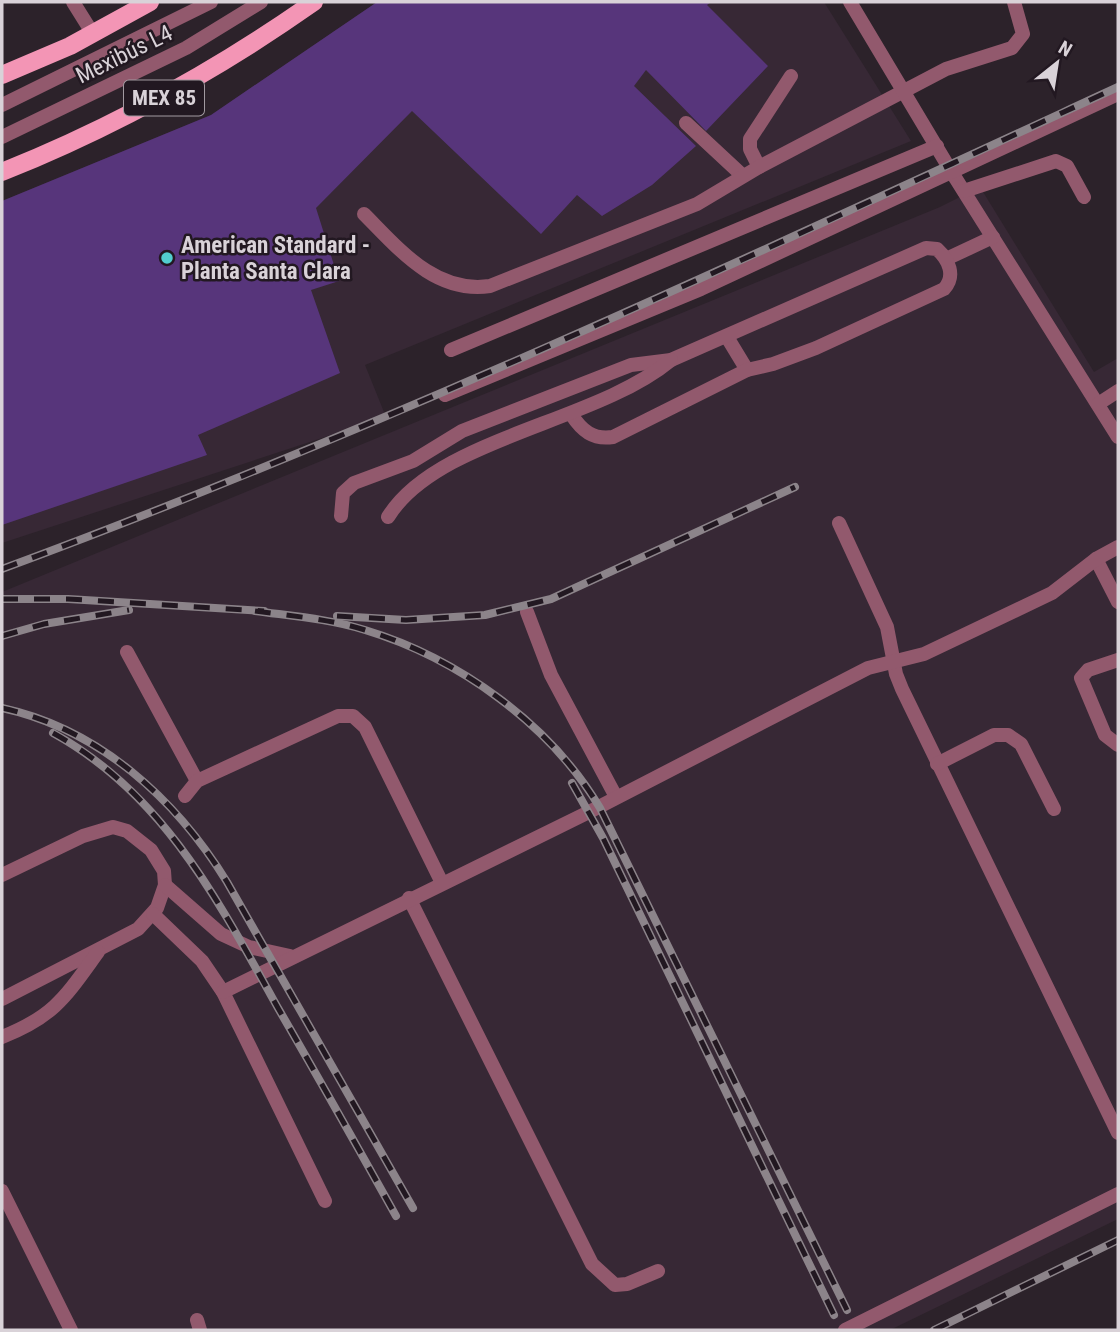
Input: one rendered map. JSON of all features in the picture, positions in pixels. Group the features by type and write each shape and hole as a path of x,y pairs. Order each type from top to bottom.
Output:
{"main road":[{"path":"2,75 93,34 150,2"},
{"name":"MEX 85","path":"2,172 149,106 222,64 314,2"}],"street":[{"path":"73,2 93,34"},
{"name":"Mexibús L4","path":"2,105 211,2"},
{"name":"Mexibús L4","path":"2,137 187,48 261,2"},
{"path":"850,2 951,171 1118,438"},
{"path":"364,214 413,263 447,282 475,288 490,286 697,204 759,167 946,69 1017,44 1022,40 1023,26 1014,2"},
{"path":"759,167 750,149 750,139 791,76"},
{"path":"445,395 701,289 1118,94"},
{"path":"686,123 743,176"},
{"path":"452,351 937,146"},
{"path":"964,191 1056,161 1067,166 1084,197"},
{"path":"946,259 993,237"},
{"path":"388,517 402,500 446,465 633,387 671,360 926,248 937,249 946,259 951,274 944,289 816,348 773,364 747,370 613,437 592,436 579,426 571,415"},
{"path":"726,337 747,370"},
{"path":"341,516 343,493 354,483 430,451 462,431 631,365 671,360"},
{"path":"1098,404 1118,391"},
{"path":"430,451 446,465"},
{"path":"839,523 887,627 893,661 902,689 1118,1133"},
{"path":"223,992 868,668 924,654 1052,593 1096,559 1118,547"},
{"path":"1096,559 1118,602"},
{"path":"527,612 551,675 615,796"},
{"path":"127,652 197,782"},
{"path":"1118,660 1088,670 1081,678 1105,735 1118,745"},
{"path":"185,796 197,782 338,716 353,716 365,727 442,883"},
{"path":"937,764 994,736 1008,734 1021,744 1054,809"},
{"path":"2,875 83,836 113,827 127,831 151,850 164,872 165,885 153,914 138,929 2,999"},
{"path":"165,885 220,934 249,947 290,956"},
{"path":"409,898 592,1264 615,1285 627,1284 658,1271"},
{"path":"153,914 202,961 223,992 325,1201"},
{"path":"2,1037 26,1027 55,1009 100,948"},
{"path":"2,1192 71,1330"},
{"path":"845,1330 1118,1194"}],"shaded area":[{"name":"American Standard - Planta Santa Clara","path":"377,2 824,2 911,141 365,365 386,417 2,543 2,201 211,115"},
{"path":"980,187 1094,372 1118,358 1118,1219 890,1330 2,1330 2,592 940,207"}],"building":[{"name":"American Standard - Planta Santa Clara","path":"377,2 711,2 707,5 768,66 706,131 646,70 634,86 696,146 652,185 602,216 577,195 541,234 412,111 316,208 339,281 311,290 340,373 198,435 207,455 2,525 2,201 211,115"}],"railway":[{"path":"2,569 285,459 425,400 703,277 1118,87"},
{"path":"337,616 406,620 485,615 551,599 795,487"},
{"path":"2,599 68,599 264,611"},
{"path":"2,636 44,624 129,610"},
{"path":"255,611 352,626 400,642 434,658 499,698 528,722 579,777 600,808 847,1310"},
{"path":"2,708 71,732 102,750 159,796 184,823 227,882 413,1208"},
{"path":"53,733 92,758 127,787 185,854 234,929 396,1216"},
{"path":"572,783 603,838 834,1315"},
{"path":"934,1330 1118,1240"}],"place":[{"name":"American Standard - Planta Santa Clara","path":"167,258"}]}
